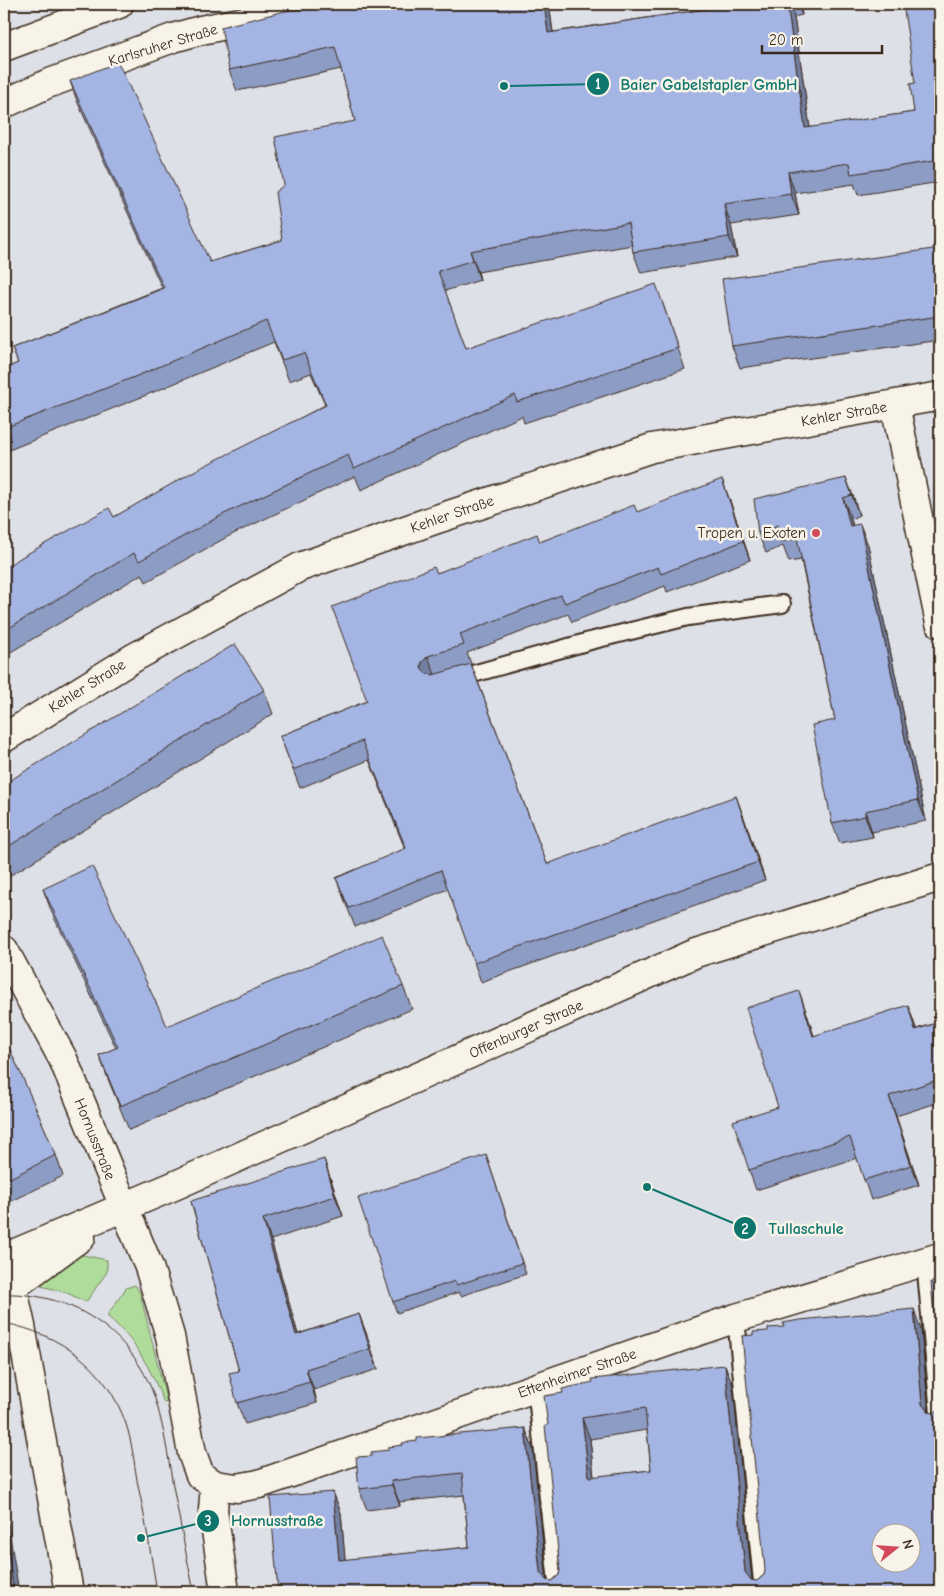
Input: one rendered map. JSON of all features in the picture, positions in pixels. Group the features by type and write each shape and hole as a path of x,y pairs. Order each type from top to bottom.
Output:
{"main road":[{"path":"4,47 119,4"},
{"name":"Karlsruher Straße","path":"4,104 47,84 173,38 201,30 329,4"},
{"name":"Kehler Straße","path":"4,738 134,657 300,567 434,520 652,448 940,396"},
{"path":"895,405 940,623"},
{"name":"Offenburger Straße","path":"5,1258 696,954 940,877"},
{"name":"Hornusstraße","path":"4,950 63,1059 149,1267 165,1319 192,1454 200,1475 215,1485"},
{"name":"Offenburger Straße","path":"8,1290 123,1207"},
{"path":"5,1258 8,1290 69,1592"},
{"name":"Ettenheimer Straße","path":"215,1485 237,1488 259,1484 736,1318 933,1259"},
{"path":"215,1485 213,1510 225,1592"}],"lane":[{"path":"438,684 590,641 688,617 782,604"},
{"path":"933,1259 940,1424"},
{"path":"736,1318 764,1592"},
{"path":"536,1387 558,1592"}],"green space":[{"path":"83,1255 107,1260 107,1272 86,1302 65,1292 41,1286 48,1275 58,1266"},
{"path":"135,1285 140,1293 167,1402 164,1403 154,1378 141,1355 126,1335 107,1316 126,1288"}],"building":[{"path":"337,4 544,4 548,33 706,9 719,6 719,4 787,4 805,128 914,112 910,84 915,83 903,4 934,4 940,42 940,160 851,174 849,163 788,172 791,194 724,204 729,237 633,252 628,223 470,251 473,260 438,271 466,348 656,284 678,348 517,402 515,395 354,469 348,455 222,515 139,561 134,553 4,631 4,568 109,508 114,517 196,470 326,405 304,353 282,360 266,321 137,376 4,428 4,369 18,363 12,348 164,288 70,81 118,62 210,262 282,240 275,192 284,185 275,137 355,121 335,47 229,70 221,27 285,11"},
{"path":"940,248 940,316 732,346 722,279"},
{"path":"846,478 852,495 843,498 850,526 860,524 918,800 865,811 865,816 832,823 812,725 835,720 797,538 781,542 778,525 758,533 754,499"},
{"path":"722,479 743,541 661,574 658,567 565,603 561,595 460,634 464,645 428,656 422,662 421,667 425,673 433,675 471,664 547,864 736,796 758,862 474,963 441,870 349,908 336,878 406,848 362,741 293,770 280,736 367,701 332,607 434,567 437,573 537,534 540,542 634,505 637,512"},
{"path":"235,644 264,690 4,849 4,784"},
{"path":"92,866 167,1026 382,935 403,986 120,1106 99,1055 118,1047 43,889"},
{"path":"799,991 813,1036 908,1005 915,1030 940,1022 940,1079 889,1096 911,1165 864,1180 850,1137 749,1170 733,1121 778,1107 746,1008"},
{"path":"4,1037 56,1155 4,1181"},
{"path":"486,1155 522,1263 457,1285 455,1281 393,1302 358,1198"},
{"path":"324,1159 335,1196 263,1219 296,1335 359,1314 370,1349 306,1369 310,1382 237,1403 229,1373 239,1371 191,1201"},
{"path":"940,1280 940,1380 931,1282"},
{"path":"914,1309 922,1404 928,1412 934,1413 940,1408 940,1592 278,1592 270,1497 333,1492 339,1560 469,1547 462,1473 391,1481 392,1485 359,1489 356,1457 372,1456 371,1452 388,1450 388,1447 417,1441 417,1438 525,1428 540,1572 546,1580 552,1581 559,1575 560,1570 545,1426 548,1425 544,1396 563,1393 562,1389 593,1382 592,1379 725,1365 745,1572 751,1580 757,1581 764,1575 765,1570 742,1336 753,1335 753,1332 768,1331 768,1328 784,1327 783,1323","holes":["645,1408 651,1470 589,1477 582,1418"]},
{"path":"4,1529 14,1592 4,1592"}],"tram line":[{"path":"4,1294 30,1295 55,1301 79,1310 100,1323 119,1339 135,1358 148,1380 157,1405 166,1442 194,1592"},
{"path":"4,1323 25,1328 63,1345 94,1370 118,1404 126,1424 131,1445 157,1592"}],"place":[{"name":"Baier Gabelstapler GmbH","path":"504,86"},
{"name":"Tropen u. Exoten","path":"816,533"},
{"name":"Tullaschule","path":"647,1187"},
{"name":"Hornusstraße","path":"141,1538"}]}
